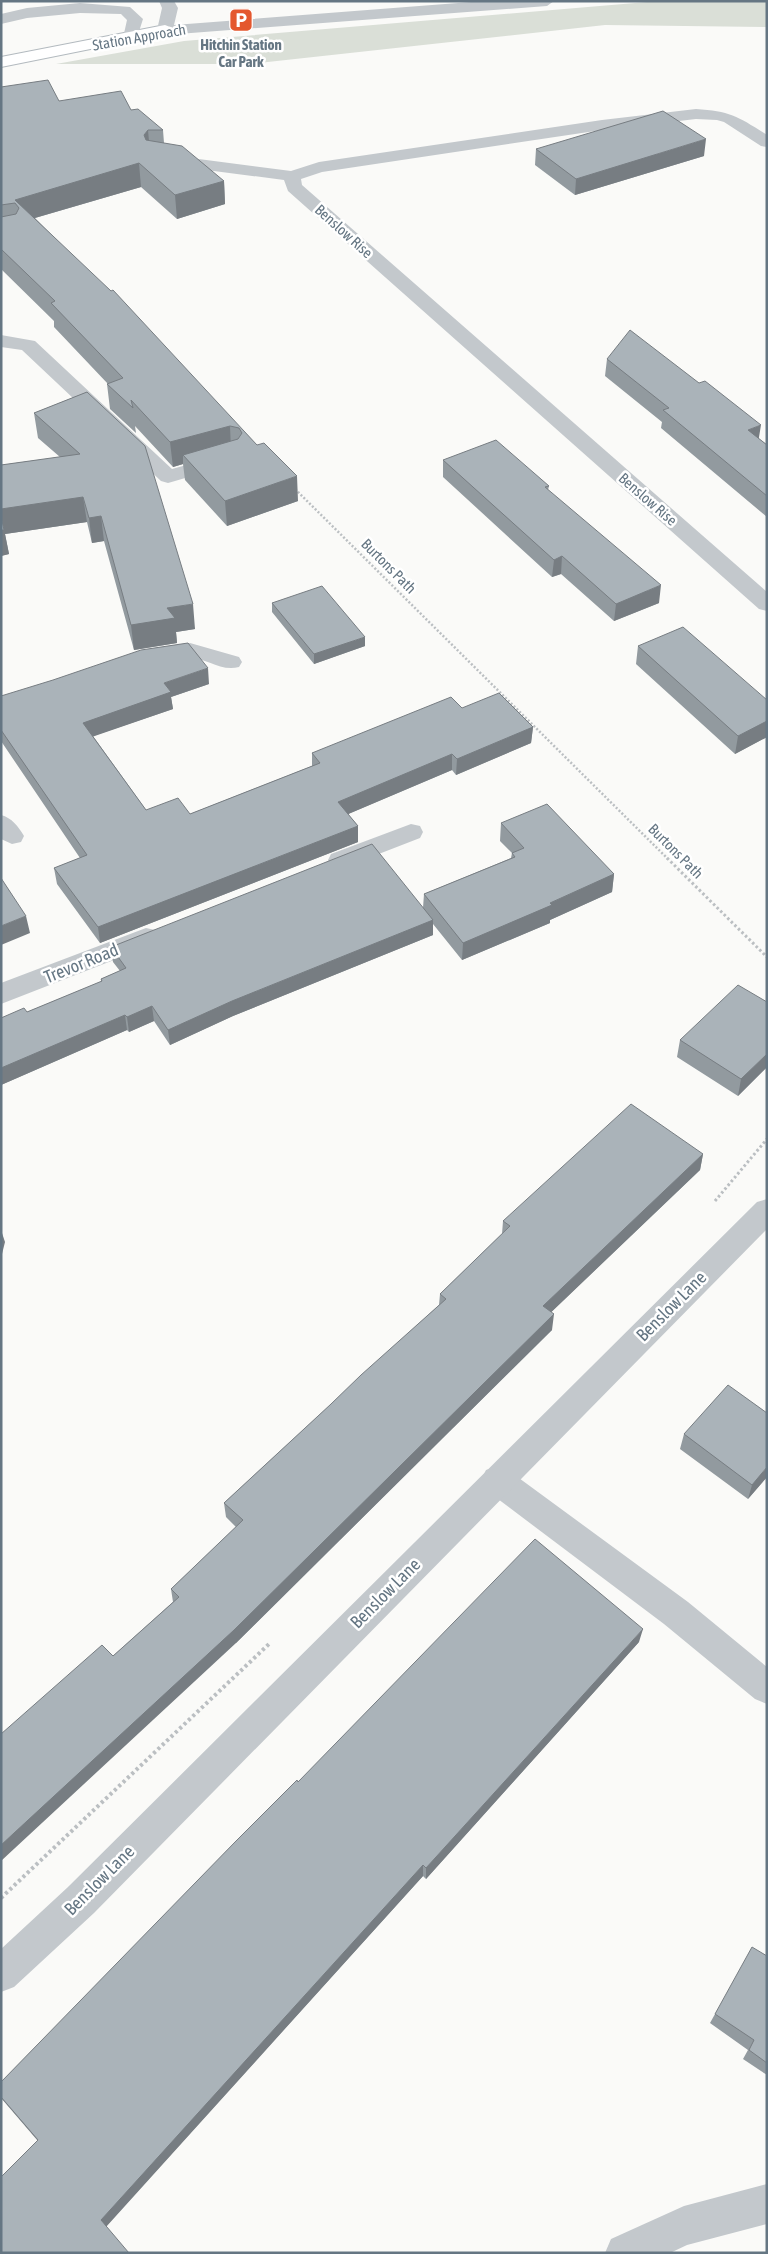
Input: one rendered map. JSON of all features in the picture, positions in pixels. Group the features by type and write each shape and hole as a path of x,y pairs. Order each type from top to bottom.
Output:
{"street":[{"path":"165,30 170,8 166,1"},
{"name":"Station Approach","path":"1,62 165,30 547,1"},
{"path":"1,19 27,13 80,8 125,10 135,19 130,38"},
{"path":"156,159 292,176 319,166 602,125 696,114 719,115 730,119 767,142"},
{"name":"Benslow Rise","path":"292,176 294,186 767,604"},
{"path":"1,341 28,345 168,477 232,458"},
{"path":"140,657 190,650 231,662"},
{"path":"320,868 411,832"},
{"name":"Trevor Road","path":"1,994 165,929"},
{"name":"Benslow Lane","path":"1,1974 81,1900 767,1210"},
{"path":"497,1480 676,1613 767,1688"},
{"path":"625,2253 684,2226 767,2204"}],"path":[{"name":"Burtons Path","path":"292,486 767,957"},
{"path":"712,1205 767,1139"},
{"path":"1,1898 272,1642"}],"shaded area":[{"path":"767,1 767,27 605,25 249,64 56,64 184,41 647,2"}],"building":[{"path":"48,80 59,101 121,91 131,110 138,109 163,130 148,130 144,135 146,140 182,146 224,181 175,195 139,163 15,200 111,291 113,290 257,445 264,443 297,476 225,501 183,455 238,439 242,433 239,428 230,426 170,442 131,400 133,408 107,384 123,378 51,303 55,301 1,249 1,217 16,214 19,208 15,203 1,205 1,87"},
{"path":"663,111 706,139 576,179 536,149"},
{"path":"630,330 699,383 705,381 761,425 748,430 767,445 767,496 663,410 669,408 607,359"},
{"path":"87,392 145,446 193,604 167,608 175,618 131,625 101,516 89,518 83,497 1,509 1,465 80,454 34,413"},
{"path":"496,440 549,486 545,487 661,585 616,604 562,556 554,560 443,460"},
{"path":"1,516 4,530 1,530"},
{"path":"322,586 365,637 314,654 272,603"},
{"path":"683,627 767,700 767,721 738,736 638,646"},
{"path":"188,643 208,668 164,683 171,692 83,723 146,810 178,798 190,814 320,763 312,753 451,697 462,708 499,693 533,727 457,759 452,754 338,802 358,826 98,927 54,868 87,855 1,730 1,696 141,650"},
{"path":"547,804 614,874 550,903 552,905 463,943 424,894 515,857 512,853 524,848 501,823"},
{"path":"372,844 433,920 232,1001 168,1030 152,1006 127,1017 125,1015 1,1068 1,1018 24,1008 27,1012 102,981 101,979 126,968 111,947"},
{"path":"1,878 26,916 1,926"},
{"path":"738,985 767,1002 767,1054 741,1079 680,1040"},
{"path":"631,1104 703,1154 543,1306 554,1314 234,1630 1,1845 1,1734 102,1645 113,1656 179,1597 171,1589 243,1520 224,1503 361,1375 446,1299 440,1294 510,1226 503,1221"},
{"path":"728,1385 767,1413 767,1467 752,1485 684,1434"},
{"path":"535,1539 643,1629 426,1868 423,1865 101,2220 129,2253 1,2253 1,2177 38,2140 1,2097 1,2082"},
{"path":"752,1947 767,1956 767,2063 749,2050 754,2040 715,2014"}],"place":[{"name":"Hitchin Station Car Park","path":"241,20"}]}
